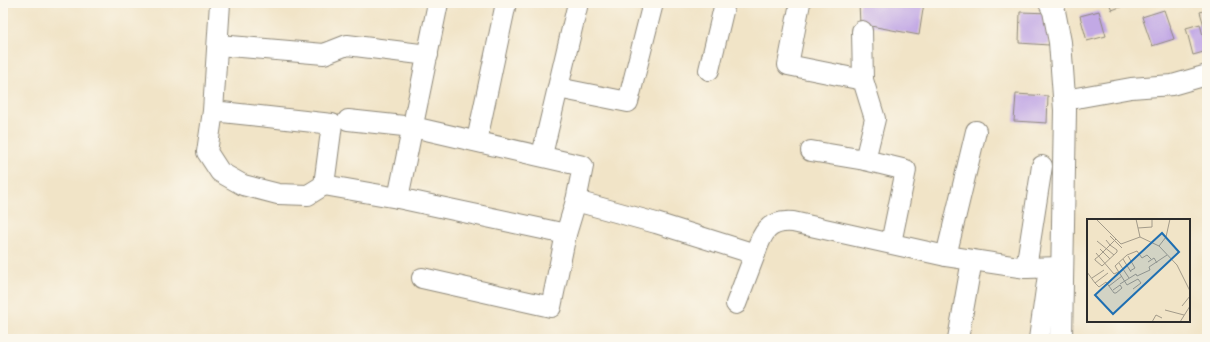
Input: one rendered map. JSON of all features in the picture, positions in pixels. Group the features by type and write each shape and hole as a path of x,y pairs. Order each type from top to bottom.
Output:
{"street":[{"path":"220,3 213,111 207,152 220,172 243,185 278,194 308,195 324,185 398,198 566,234"},
{"path":"398,198 438,3"},
{"path":"477,140 506,3"},
{"path":"542,155 578,3"},
{"path":"558,88 628,102 652,3"},
{"path":"709,70 725,3"},
{"path":"800,3 788,65 863,80"},
{"path":"1050,3 1054,11 1060,42 1065,100 1055,267 1061,339"},
{"path":"862,31 863,80 875,120 865,160"},
{"path":"218,45 324,54 347,45 428,55"},
{"path":"1065,100 1131,88 1172,85 1207,75"},
{"path":"213,111 332,124 324,185"},
{"path":"348,120 413,127 477,140 583,166 576,201 566,234 551,307 422,278"},
{"path":"946,256 976,131"},
{"path":"811,151 865,160 906,170 891,244"},
{"path":"1026,268 1042,166"},
{"path":"576,201 656,223 755,254"},
{"path":"736,304 761,236 770,226 781,221 793,222 946,256 1026,268 1055,267"},
{"path":"958,339 972,260"},
{"path":"1039,339 1055,267"}],"building":[{"path":"859,3 924,3 919,35 860,24"},
{"path":"1109,3 1131,3 1112,10"},
{"path":"1164,10 1174,39 1152,46 1142,17"},
{"path":"1207,10 1207,36 1200,12"},
{"path":"1099,11 1106,36 1087,41 1080,16"},
{"path":"1020,12 1050,13 1049,45 1019,43"},
{"path":"1200,24 1207,51 1193,55 1186,28"},
{"path":"1016,94 1048,96 1047,123 1014,121"}]}
